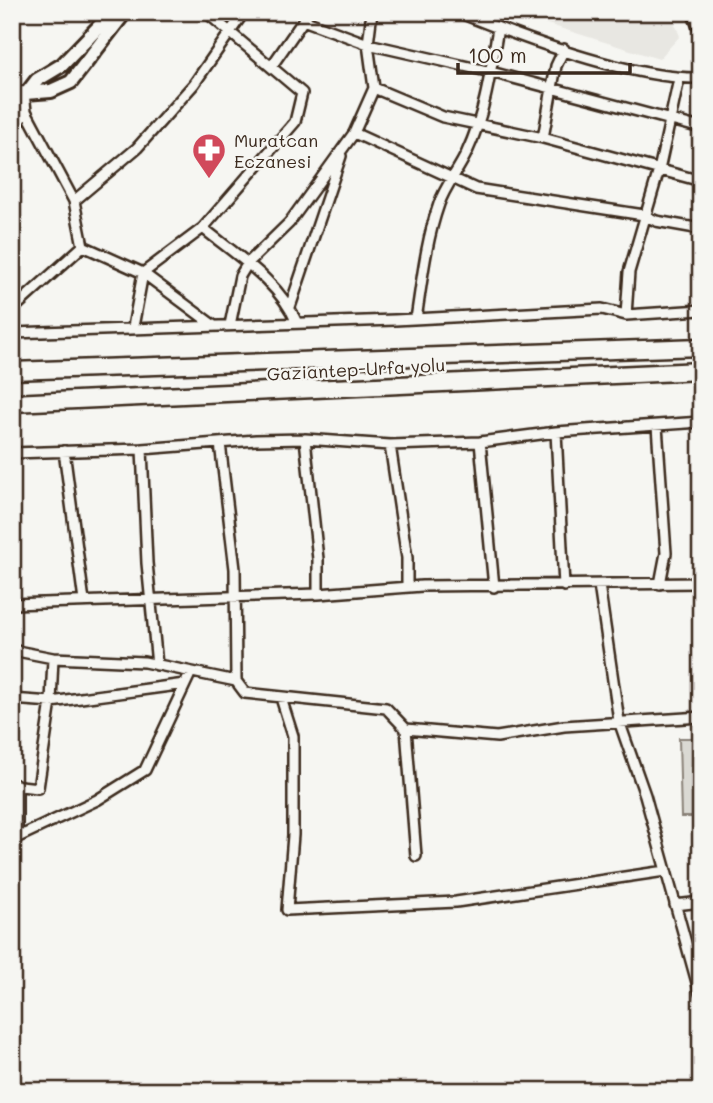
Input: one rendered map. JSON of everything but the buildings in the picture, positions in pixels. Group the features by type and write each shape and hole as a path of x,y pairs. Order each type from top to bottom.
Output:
{"highway":[{"name":"Gaziantep-Urfa yolu","path":"12,371 701,347"},
{"name":"Gaziantep-Urfa yolu","path":"12,403 701,372"}],"street":[{"path":"21,93 51,91 71,82 124,12"},
{"path":"133,327 143,273 203,228 295,122 302,93 206,12"},
{"path":"74,201 137,148 194,84 244,12"},
{"path":"230,325 240,276 248,263 289,223 354,133 374,88 368,44 372,12"},
{"path":"458,12 564,49 679,79 701,79"},
{"path":"694,12 701,29"},
{"path":"21,93 62,65 107,15"},
{"path":"271,67 306,16 368,44 491,72 701,128"},
{"path":"416,319 426,250 440,201 477,125 491,72 498,28"},
{"path":"543,138 551,88 564,49"},
{"path":"626,315 629,272 659,170 679,79"},
{"path":"374,88 443,117 543,138 701,181"},
{"path":"21,93 26,111 74,201 83,246"},
{"path":"12,131 26,111"},
{"path":"354,133 476,189 644,215 656,221 701,229"},
{"path":"290,307 343,148"},
{"path":"203,228 248,263 290,307 297,323"},
{"path":"83,246 143,273 214,325"},
{"path":"12,310 83,246"},
{"path":"12,332 416,319 602,309 626,315 701,310"},
{"path":"12,453 142,449 305,439 390,445 480,442 556,432 701,422"},
{"path":"657,426 666,553 660,584"},
{"path":"556,432 564,586"},
{"path":"305,439 318,559 318,594"},
{"path":"480,442 494,587"},
{"path":"220,443 237,597 236,681"},
{"path":"390,445 407,558 407,587"},
{"path":"142,449 149,599 157,665"},
{"path":"64,451 84,601"},
{"path":"12,604 318,594 407,587 701,583"},
{"path":"599,586 619,722 645,795 699,992"},
{"path":"12,650 53,657 157,665 236,681 245,692 386,708 406,729 415,856"},
{"path":"53,657 51,702 38,788 15,785 15,839 97,800 145,770 191,672"},
{"path":"12,699 51,702 186,684"},
{"path":"281,698 293,736 293,835 287,910 456,902 666,871"},
{"path":"406,729 497,737 619,722 701,717"},
{"path":"675,905 701,902"}],"shaded area":[{"path":"529,12 670,12 680,36 659,59 528,18"},
{"path":"679,738 701,738 701,817 681,817"}],"place":[{"name":"Muratcan Eczanesi","path":"209,180"}]}
